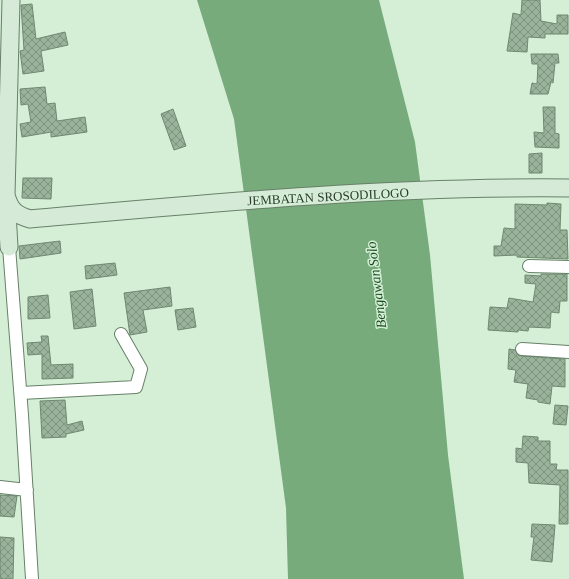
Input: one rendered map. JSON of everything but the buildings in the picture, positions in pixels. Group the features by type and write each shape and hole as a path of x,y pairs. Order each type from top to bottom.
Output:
{"street":[{"path":"11,0 5,82 6,195 32,579"},
{"name":"JEMBATAN SROSODILOGO","path":"30,219 207,203 448,189 569,188"},
{"path":"6,195 12,210 20,216 30,219"},
{"path":"9,248 16,230 30,219"},
{"path":"529,266 569,267"},
{"path":"20,393 136,387 140,369 122,334"},
{"path":"522,349 569,352"},
{"path":"0,487 27,490"}],"water":[{"name":"Bengawan Solo","path":"197,0 379,0 415,142 430,255 448,455 464,579 288,579 286,508 234,119"}]}
